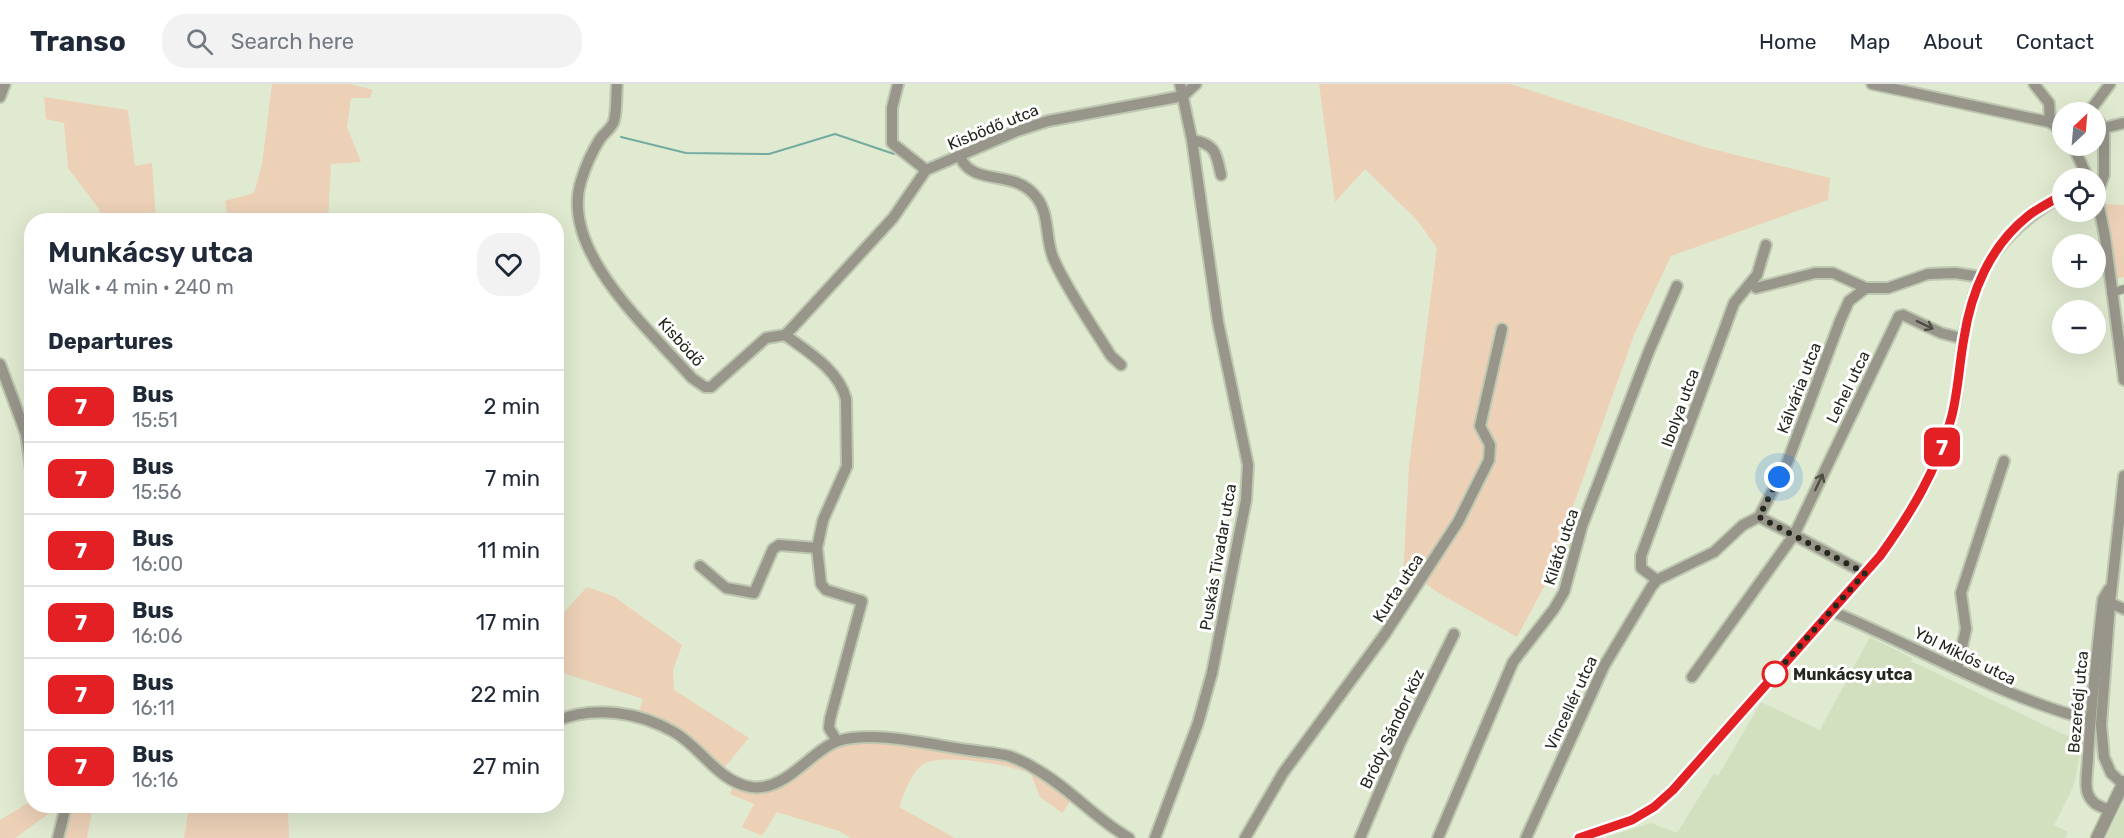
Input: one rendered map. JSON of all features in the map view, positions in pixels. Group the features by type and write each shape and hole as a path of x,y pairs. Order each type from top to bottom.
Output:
{"street":[{"path":"0,97 5,84"},
{"name":"Kisbödő","path":"617,84 613,123 599,141 578,191 579,218 586,244 601,271 692,378 705,387 711,387 766,338 785,334 893,218 926,170"},
{"path":"898,84 891,108 892,143 926,170"},
{"name":"Puskás Tivadar utca","path":"1155,838 1201,713 1212,673 1246,500 1248,465 1218,322 1192,140 1180,84"},
{"path":"1183,96 1196,84"},
{"path":"1872,84 2050,122 2049,103 2034,84"},
{"path":"2096,102 2110,84"},
{"name":"Kisbödő utca","path":"926,170 1017,131 1048,121 1183,96"},
{"path":"2106,128 2124,123"},
{"path":"1192,140 1207,143 1213,148 1221,175"},
{"path":"960,157 968,169 987,176 1015,180 1039,200 1053,259 1111,356 1121,365"},
{"path":"1579,838 1632,820 1654,807 1673,790 1865,573 1905,522 1935,464 1952,417 1967,318 1982,277 2007,237 2028,216 2052,201"},
{"path":"2100,222 2124,380"},
{"name":"Ibolya utca","path":"1655,583 1641,568 1641,556 1734,303 1757,275 1766,245"},
{"path":"1756,288 1815,273 1833,273 1866,288 1888,288 1928,274 1955,273 1982,277"},
{"name":"Kilátó utca","path":"1438,838 1513,662 1554,609 1564,592 1582,526 1649,351 1677,286"},
{"name":"Kálvária utca","path":"1655,583 1714,552 1743,525 1759,517 1787,463 1840,321 1850,301 1866,288"},
{"path":"2111,292 2124,290"},
{"name":"Lehel utca","path":"1794,535 1899,316 1903,315 1941,333 1964,339"},
{"name":"Kurta utca","path":"1245,838 1283,773 1385,634 1458,522 1489,460 1490,445 1480,426 1502,329"},
{"path":"785,334 821,362 844,388 846,399 847,466 823,520 817,548 821,584 826,590 862,601 830,719 829,728 837,741"},
{"path":"0,364 24,429"},
{"path":"1956,669 1966,629 1961,593 2004,461"},
{"name":"Bezerédj utca","path":"2123,783 2111,773 2104,757 2101,725 2110,603 2124,476"},
{"path":"1759,517 1865,573"},
{"path":"1692,676 1794,535"},
{"path":"700,567 726,588 754,593 772,549 779,545 817,548"},
{"name":"Vincellér utca","path":"1526,838 1604,666 1655,583"},
{"name":"Bezerédj utca","path":"2110,809 2097,806 2088,794 2090,720 2103,599 2112,587"},
{"path":"2110,603 2124,609"},
{"name":"Ybl Miklós utca","path":"1831,611 1893,637 2019,698 2090,720"},
{"name":"Bródy Sándor köz","path":"1360,838 1400,742 1454,634"},
{"path":"564,718 583,712 607,711 632,715 675,733 727,777 754,787 769,785 786,778 837,741 872,738 1009,756 1034,767 1060,784 1091,812 1129,838"},
{"path":"2097,838 2123,783"},
{"path":"58,838 64,813"}],"shaded area":[{"path":"272,84 350,84 373,90 370,98 351,98 347,127 361,162 331,164 328,213 227,213 225,201 254,193 262,164"},
{"path":"1319,84 1511,84 1704,147 1830,178 1828,200 1671,256 1634,335 1545,585 1517,637 1440,594 1415,576 1402,593 1409,466 1437,248 1417,220 1365,169 1335,202"},
{"path":"44,97 128,110 135,166 152,163 156,213 100,213 68,168 64,123 46,119"},
{"path":"2106,204 2124,205 2124,277 2115,279 2106,222"},
{"path":"587,587 613,596 682,645 673,670 674,690 749,738 724,768 686,734 639,711 643,699 564,673 564,612"},
{"path":"1870,637 1912,658 1911,661 2082,743 2074,785 2054,825 2068,832 2065,838 1603,838 1651,823 1677,833 1714,773 1718,776 1761,702 1820,730"},
{"path":"872,738 1009,756 1074,796 1062,813 1040,797 1031,774 975,761 942,760 929,762 917,770 899,807 955,838 851,838 839,831 777,812 762,836 742,827 754,804 730,794 734,781 769,785 837,741"},
{"path":"2124,801 2124,838 2106,838"},
{"path":"24,805 24,813 50,813 15,838 0,838 0,820"},
{"path":"57,813 92,813 87,838 51,838"},
{"path":"188,813 288,813 289,838 184,838"}],"waterway":[{"path":"621,137 686,153 769,154 835,134 894,154"}],"bus line":[{"name":"7","path":"1579,838 1632,820 1654,807 1673,790 1880,556 1905,522 1925,487 1943,446 1952,417 1967,318 1978,285 1995,252 2007,237 2028,216 2052,201"}],"place":[{"name":"Munkácsy utca","path":"1775,674"}],"route":[{"path":"1775,674 1773,676 1865,573 1759,517 1779,477"}]}
